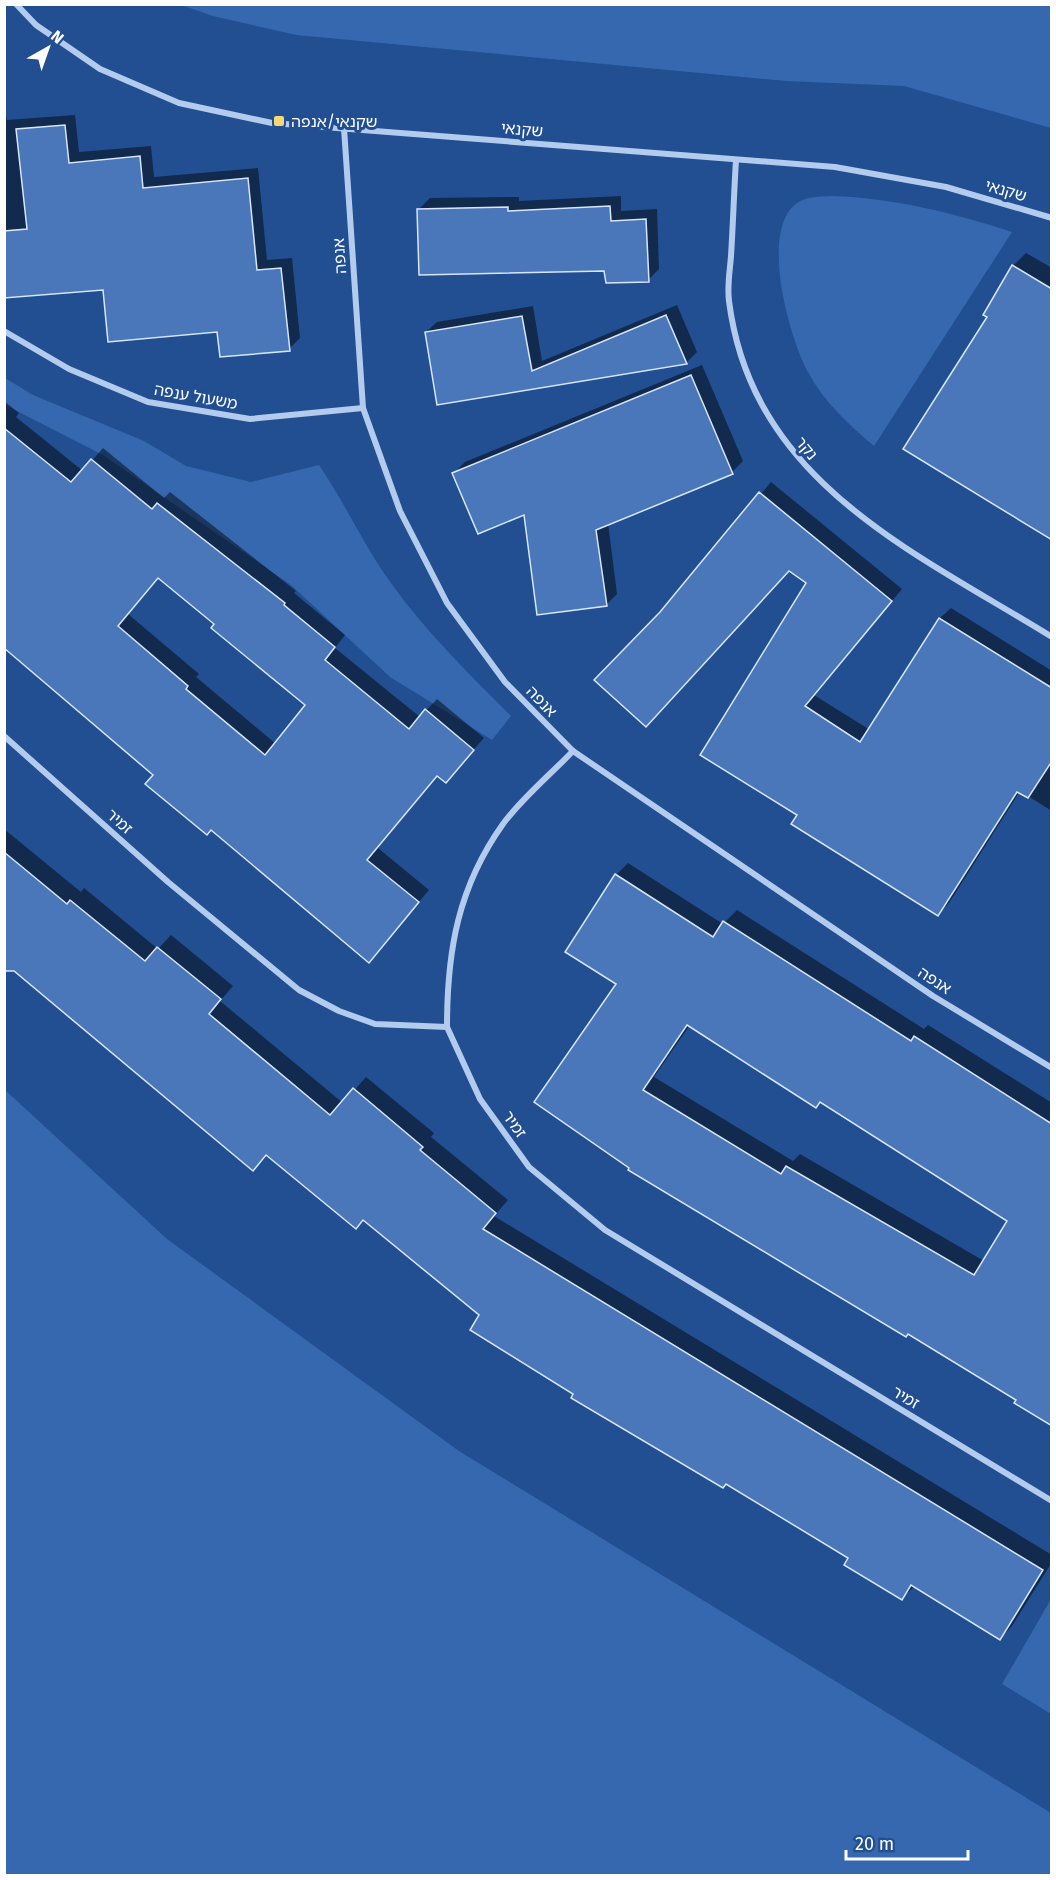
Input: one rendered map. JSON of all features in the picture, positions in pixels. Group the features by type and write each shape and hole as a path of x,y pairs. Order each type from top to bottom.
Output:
{"street":[{"name":"שקנאי","path":"16,4 36,25 100,69 179,103 272,123 835,167 891,175 946,187 1052,218"},
{"name":"אנפה","path":"344,128 363,408 400,511 447,603 505,682 573,751 933,996 1052,1068"},
{"name":"נקר","path":"736,160 728,298 736,347 756,396 783,440 817,480 855,512 898,542 1052,637"},
{"name":"משעול ענפה","path":"4,331 69,369 148,402 250,419 363,408"},
{"name":"זמיר","path":"4,736 168,882 299,990 339,1011 375,1024 447,1027 480,1099 529,1167 606,1230 1052,1501"},
{"path":"447,1027 447,992 453,937 471,876 504,822 573,751"}],"shaded area":[{"path":"181,5 1051,5 1051,128 904,86 786,81 296,35 213,16"},
{"path":"832,196 901,203 1012,232 874,446 837,412 814,383 793,335 781,284 780,236 786,217 797,203 805,199"},
{"path":"5,378 33,395 144,441 186,466 251,482 319,465 372,554 404,601 448,652 511,716 492,740 390,677 291,585 103,455 5,405"},
{"path":"5,1090 167,1239 459,1451 1051,1813 1051,1875 5,1875"},
{"path":"1051,1599 1052,1714 1002,1684"}],"building":[{"path":"65,125 69,163 140,156 143,188 248,178 257,270 281,268 290,351 220,357 217,332 108,342 103,290 4,298 4,231 27,229 16,129"},
{"path":"610,206 611,221 646,219 649,282 606,283 604,271 419,275 417,209 508,207 508,211"},
{"path":"1012,265 1052,289 1052,540 903,449 987,317 983,315"},
{"path":"666,315 687,364 437,405 425,332 522,316 532,371"},
{"path":"691,375 733,474 596,530 607,606 537,615 524,515 478,534 452,473"},
{"path":"4,428 71,482 91,459 152,509 157,503 285,603 284,605 335,647 325,660 409,729 425,709 474,750 446,783 437,776 367,860 419,902 369,963 211,830 207,835 145,784 153,775 4,648","holes":["158,578 214,624 211,628 305,705 265,755 186,689 188,686 118,626"]},
{"path":"759,492 892,601 805,706 860,742 939,618 1052,688 1052,761 1028,798 1017,792 938,916 791,824 797,815 700,755 806,583 789,571 646,727 594,680 660,612"},
{"path":"4,852 67,904 70,900 145,961 157,947 221,999 209,1014 330,1115 353,1088 423,1147 420,1150 496,1213 483,1229 1043,1570 1000,1640 911,1585 902,1600 844,1565 848,1558 726,1484 723,1488 571,1398 573,1394 470,1330 479,1315 363,1220 356,1229 266,1155 253,1171 14,971 4,971"},
{"path":"615,874 713,937 723,921 911,1041 914,1036 1052,1124 1052,1426 1014,1403 1016,1400 908,1334 906,1337 628,1170 629,1168 534,1102 616,984 565,952","holes":["687,1025 816,1108 820,1102 1007,1221 974,1275 786,1166 781,1174 643,1090"]}],"place":[{"name":"שקנאי/אנפה","path":"279,121"}]}
